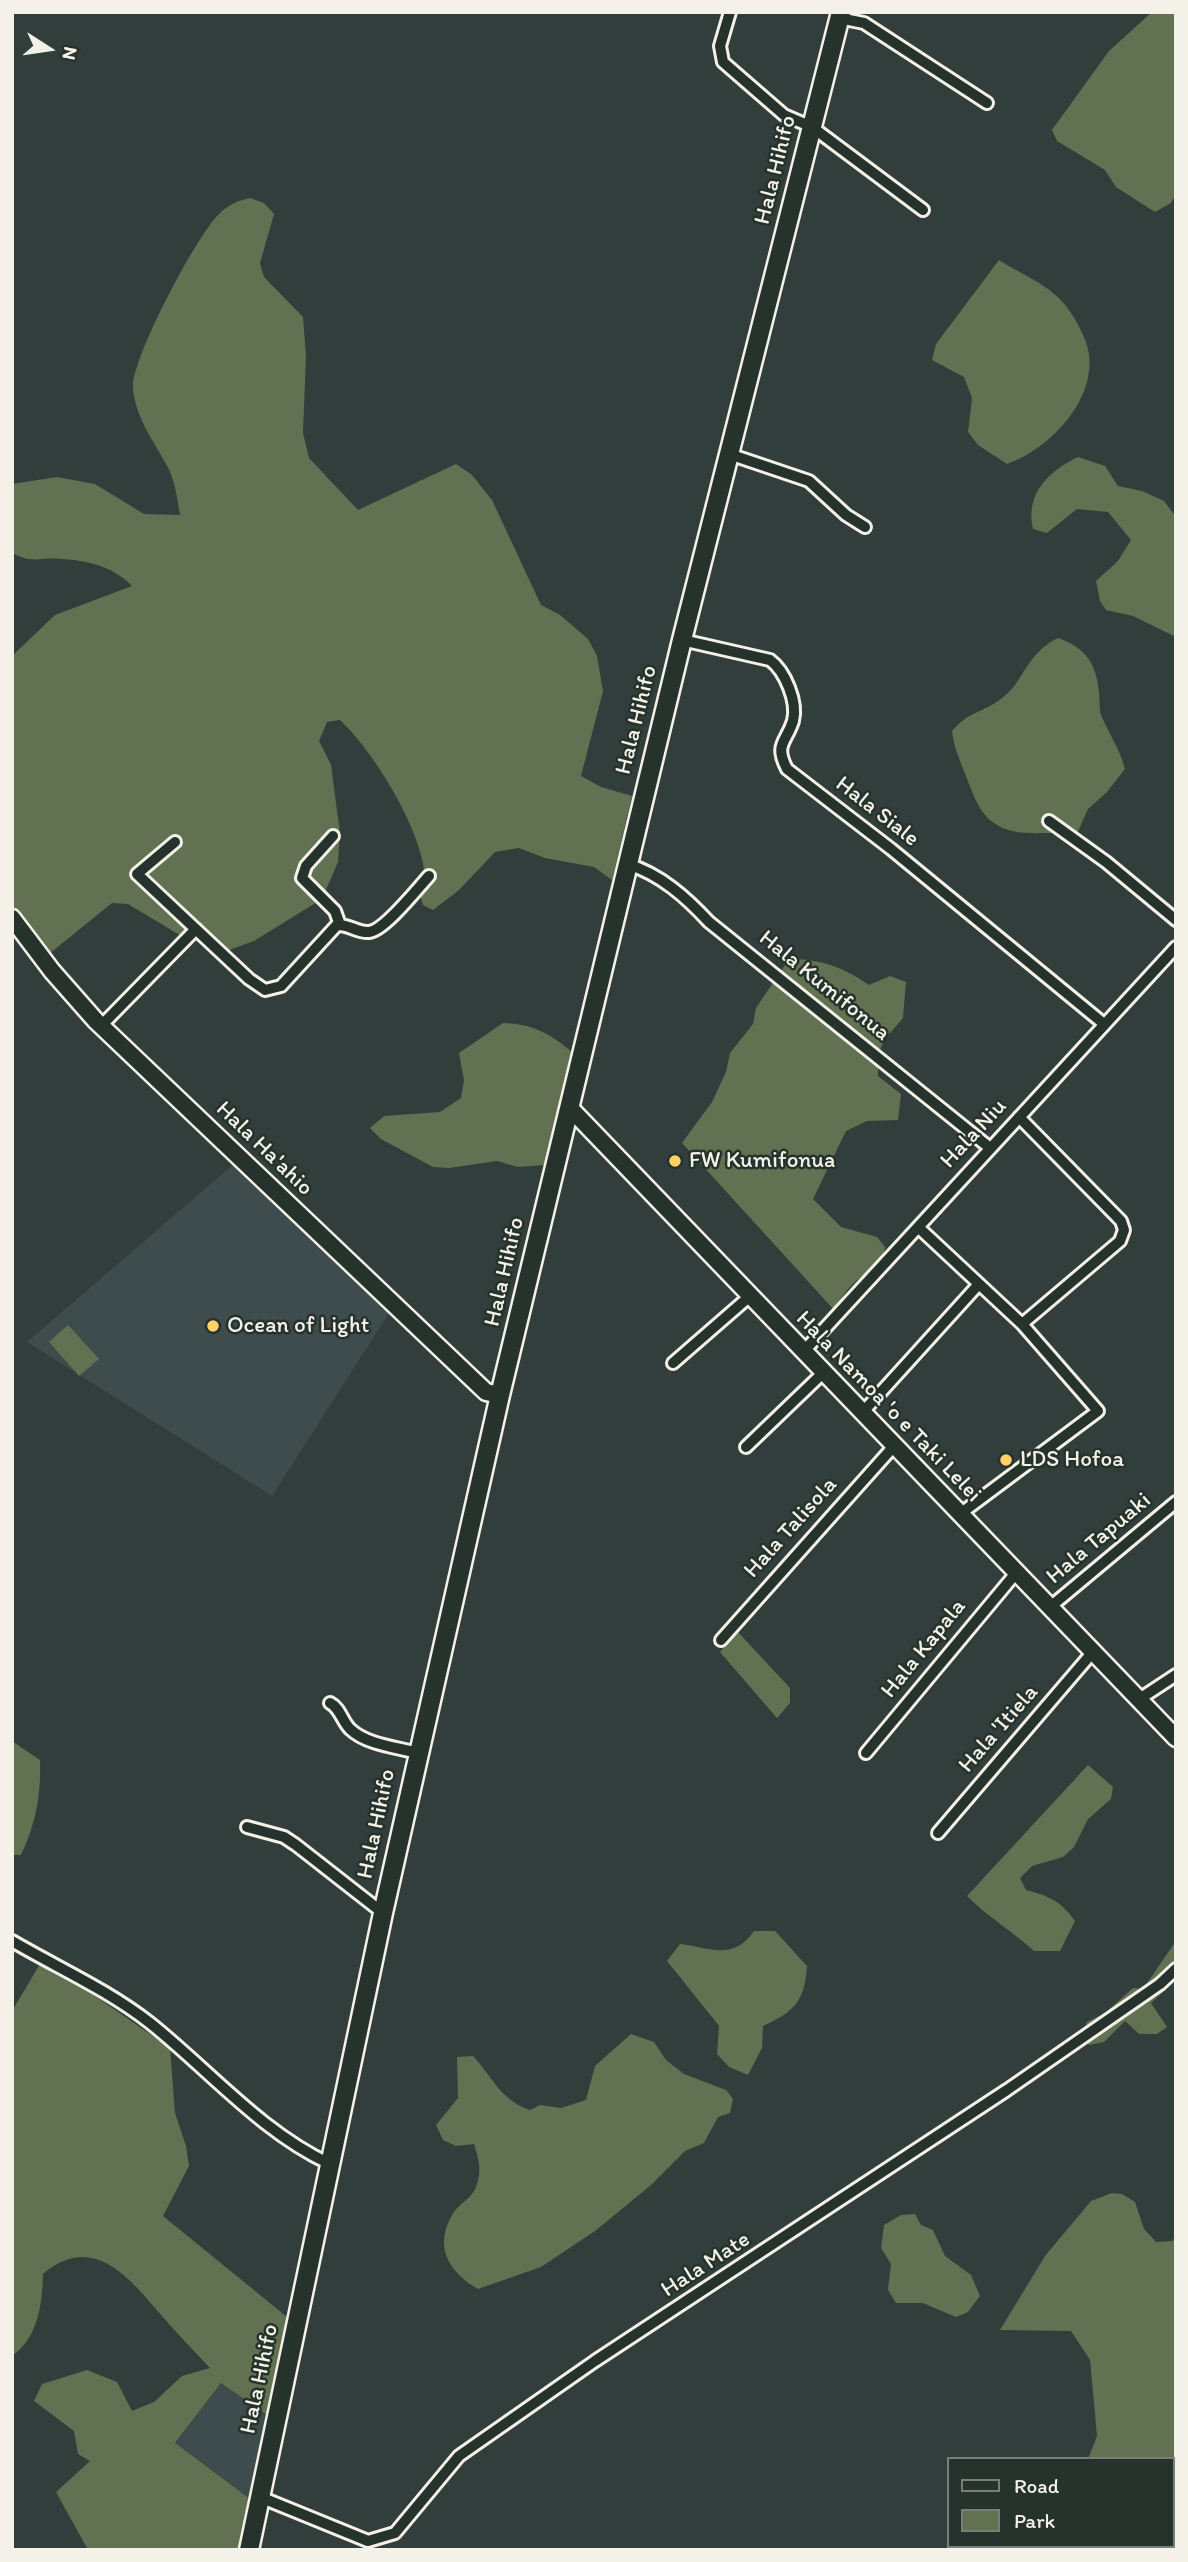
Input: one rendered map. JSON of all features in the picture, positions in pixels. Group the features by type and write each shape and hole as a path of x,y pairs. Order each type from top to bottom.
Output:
{"main road":[{"name":"Hala Hihifo","path":"249,2550 383,1913 500,1395 682,640 840,15"}],"street":[{"path":"730,12 720,46 723,62 785,115 812,127 923,209"},
{"path":"840,15 864,23 987,103"},
{"path":"729,454 809,481 846,515 866,527"},
{"name":"Hala Siale","path":"682,640 770,660 780,668 794,705 793,722 782,741 780,756 787,769 891,849 1104,1024"},
{"path":"1049,821 1106,862 1176,920"},
{"path":"333,836 306,866 302,878 335,911 340,925"},
{"path":"175,842 137,874 249,979 265,990 281,986 340,925"},
{"name":"Hala Kumifonua","path":"627,864 648,870 692,904 709,922 990,1148"},
{"path":"340,925 363,932 380,928 429,876"},
{"name":"Hala Ha'ahio","path":"12,918 52,971 101,1026 486,1392 500,1395"},
{"path":"101,1026 196,929"},
{"name":"Hala Niu","path":"804,1351 1176,947"},
{"name":"Hala Namoa 'o e Taki Lelei","path":"569,1107 1176,1738"},
{"path":"1018,1117 1121,1221 1124,1230 1119,1241 1022,1324"},
{"path":"918,1227 1022,1324 1098,1410 960,1514"},
{"path":"862,1413 979,1284"},
{"path":"673,1363 750,1296"},
{"path":"746,1447 824,1372"},
{"name":"Hala Talisola","path":"721,1640 894,1446"},
{"name":"Hala Tapuaki","path":"1049,1608 1176,1502"},
{"name":"Hala Kapala","path":"866,1753 1016,1573"},
{"name":"Hala 'Itiela","path":"937,1833 1092,1653"},
{"path":"1138,1700 1176,1675"},
{"path":"330,1703 335,1706 348,1727 359,1736 418,1753"},
{"path":"247,1827 290,1841 383,1913"},
{"path":"12,1941 85,1980 149,2022 286,2140 330,2164"},
{"name":"Hala Mate","path":"260,2497 368,2540 395,2533 459,2456 595,2361 1007,2090 1160,1984 1176,1969"}],"shaded area":[{"name":"Ocean of Light","path":"235,1163 391,1310 272,1496 27,1342"},
{"path":"221,2383 267,2415 250,2499 175,2444"}],"green space":[{"path":"1152,12 1176,12 1176,193 1171,203 1155,212 1116,187 1105,170 1057,141 1052,130 1109,51"},
{"path":"250,198 264,203 274,214 260,263 264,277 303,317 306,356 303,433 309,458 358,510 456,464 472,475 492,500 541,605 560,615 588,639 597,656 603,691 581,776 601,787 632,796 612,880 594,867 545,858 519,848 495,852 459,890 433,910 423,905 420,891 423,863 411,826 391,787 366,749 340,720 327,722 319,741 331,765 340,833 338,862 322,899 254,941 229,950 178,934 128,904 112,903 49,954 12,905 12,656 55,615 132,586 108,569 90,563 31,559 12,553 12,484 57,477 95,484 144,514 180,515 172,476 137,407 133,386 136,371 167,297 208,227 229,206"},
{"path":"999,260 1044,286 1059,299 1070,311 1080,329 1089,355 1089,373 1084,390 1066,422 1038,448 1007,464 978,445 968,432 972,398 964,377 932,360 936,344"},
{"path":"1078,457 1105,466 1118,486 1142,491 1164,501 1176,517 1176,637 1133,616 1106,610 1100,601 1096,581 1118,561 1131,540 1108,512 1077,509 1047,533 1033,529 1031,516 1036,494 1049,476"},
{"path":"1058,638 1076,646 1092,665 1098,683 1101,715 1125,769 1107,792 1088,809 1076,836 1012,831 993,822 976,800 956,751 952,731 974,713 1007,694 1038,653"},
{"path":"789,959 831,965 869,985 890,976 906,982 903,1018 884,1040 878,1055 878,1076 901,1094 898,1120 867,1121 846,1131 813,1199 841,1227 877,1237 885,1247 878,1265 851,1286 835,1311 682,1143 712,1102 726,1072 730,1053 753,1024 756,1008"},
{"path":"503,1023 523,1025 540,1031 572,1052 545,1165 518,1167 497,1161 449,1168 433,1167 381,1139 370,1128 384,1116 440,1112 461,1098 464,1080 459,1053"},
{"path":"68,1325 99,1359 79,1376 49,1342"},
{"path":"736,1630 790,1688 790,1703 777,1718 720,1652"},
{"path":"12,1741 40,1760 40,1786 36,1809 21,1855 12,1855"},
{"path":"1088,1765 1113,1787 1111,1799 1088,1819 1074,1847 1063,1857 1032,1866 1020,1878 1026,1890 1054,1900 1075,1921 1060,1951 1034,1951 967,1896"},
{"path":"754,1931 775,1931 807,1966 804,1988 796,2004 783,2016 763,2026 762,2048 748,2075 729,2067 717,2054 719,2026 667,1961 680,1944 712,1950 730,1949 746,1940"},
{"path":"1176,1941 1176,1980 1151,2003 1167,2027 1157,2034 1139,2034 1125,2021 1104,2042 1089,2045 1081,2037 1087,2022 1105,2013 1133,1988 1143,1989"},
{"path":"40,1964 85,1989 170,2048 175,2113 186,2146 189,2166 163,2216 287,2317 267,2415 221,2383 175,2443 250,2499 239,2550 88,2550 56,2492 90,2461 78,2454 74,2431 34,2401 42,2384 87,2370 117,2382 132,2411 154,2402 182,2376 210,2368 128,2279 114,2267 81,2257 63,2261 43,2274 37,2319 28,2339 12,2356 12,2011"},
{"path":"631,2034 654,2042 666,2060 684,2074 726,2090 733,2099 730,2113 718,2117 704,2143 685,2151 651,2185 595,2231 541,2267 478,2289 458,2274 446,2256 444,2246 448,2224 454,2212 474,2191 479,2171 474,2144 456,2146 443,2140 436,2125 458,2098 457,2057 473,2056 504,2094 520,2106 530,2110 540,2105 561,2108 586,2100 595,2066"},
{"path":"1112,2193 1122,2194 1135,2202 1144,2229 1156,2242 1173,2241 1176,2230 1176,2550 1074,2550 1174,2548 1174,2457 1089,2457 1097,2436 1090,2360 1071,2331 1000,2330 1045,2256 1091,2201"},
{"path":"915,2214 921,2225 933,2230 945,2256 971,2275 980,2296 968,2312 956,2317 923,2303 896,2303 888,2290 891,2264 881,2248 884,2225 901,2215"}],"place":[{"name":"FW Kumifonua","path":"675,1161"},
{"name":"Ocean of Light","path":"213,1326"},
{"name":"LDS Hofoa","path":"1006,1460"}]}
